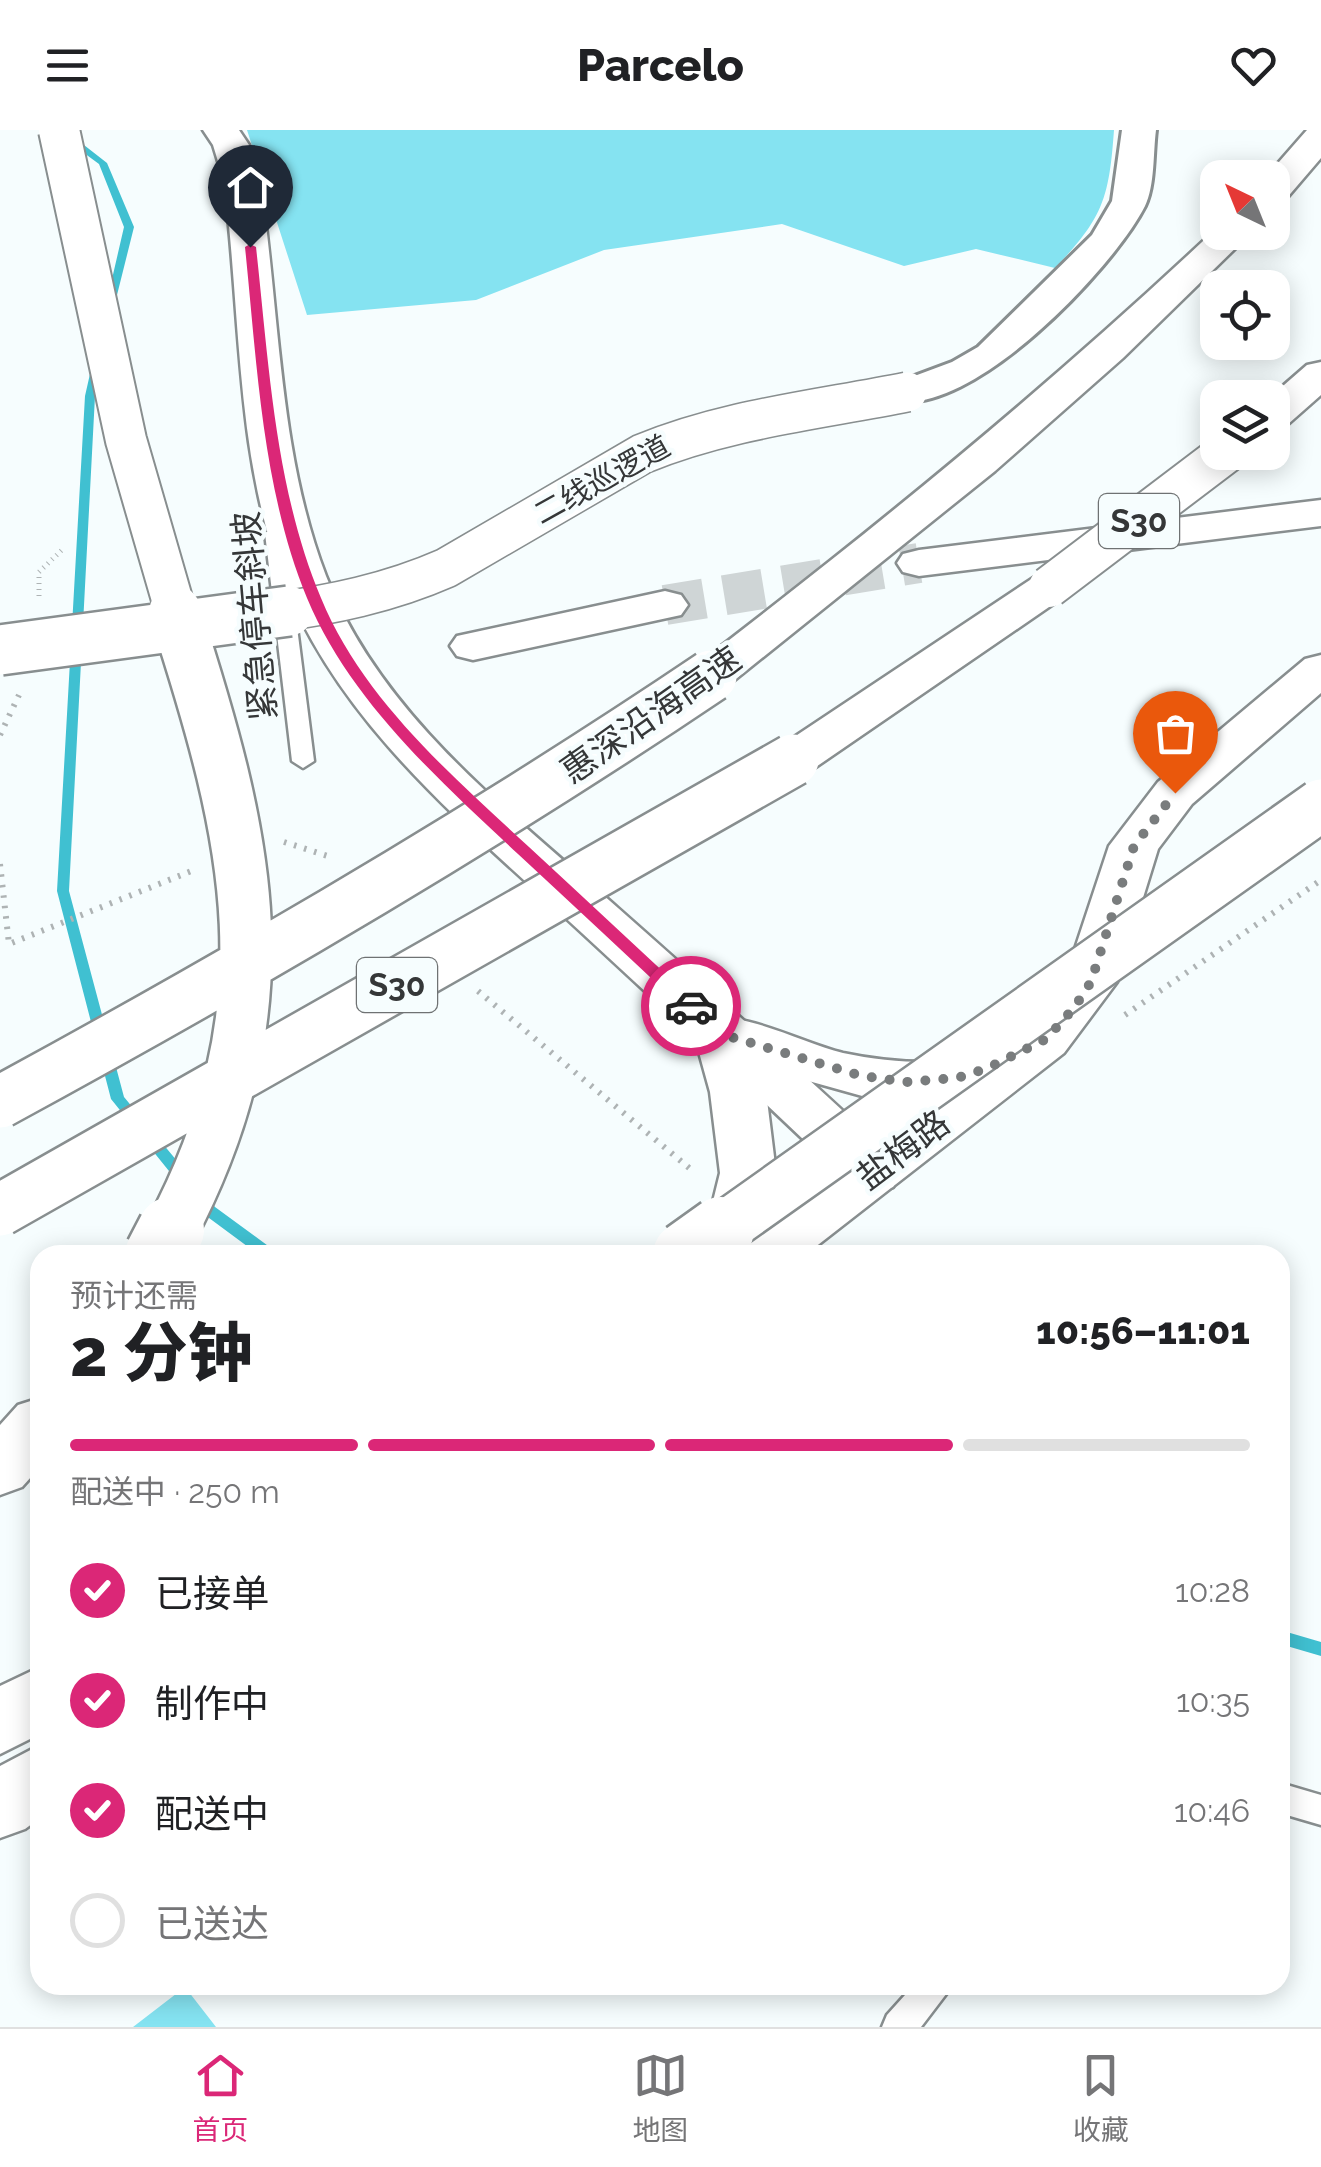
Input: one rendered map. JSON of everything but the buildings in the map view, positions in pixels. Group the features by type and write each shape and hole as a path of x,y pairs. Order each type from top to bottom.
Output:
{"main road":[{"path":"59,130 137,484 218,756 237,846 248,936 241,1023 218,1122 163,1245"},
{"path":"220,130 231,146 244,197 278,465 304,575 369,693 516,846 873,1172"},
{"path":"1290,171 1321,136"},
{"name":"惠深沿海高速","path":"0,1102 404,875 521,803 711,676 858,564 977,466 1086,372 1215,250"},
{"path":"1290,401 1321,375"},
{"name":"S30","path":"0,1210 793,760 1049,587 1204,470"},
{"path":"919,563 1321,513"},
{"path":"473,646 665,605"},
{"name":"盐梅路","path":"777,1245 1046,1039 1091,982 1134,846 1175,793 1321,669"},
{"path":"700,1245 1321,805"},
{"path":"721,1034 825,1066 906,1082 957,1078 988,1068 1046,1039"},
{"path":"721,1034 746,1131 748,1173 732,1245"},
{"path":"0,1469 30,1434"},
{"path":"0,1723 30,1704"},
{"path":"0,1806 30,1785"}],"street":[{"name":"二线巡逻道","path":"0,650 332,605 372,596 446,568 676,438 773,414 907,392 966,370 992,355 1107,240 1130,201 1139,130"}],"lane":[{"name":"紧急停车斜坡","path":"278,465 274,522 302,761"},
{"path":"1290,1801 1321,1810"},
{"path":"899,2027 927,1995"}],"path":[{"path":"0,864 9,944 200,868"}],"shaded area":[{"path":"247,130 1114,130 1101,206 1084,235 1055,268 976,249 904,266 782,224 604,250 476,300 307,315"},
{"path":"175,1995 191,1995 216,2027 133,2027"}],"waterway":[{"path":"72,140 103,163 129,227 111,305"},
{"path":"97,365 90,396 63,891 118,1099 182,1177"},
{"path":"199,1198 210,1211 256,1245"},
{"path":"1290,1640 1321,1649"}],"tunnel":[{"path":"665,605 919,563"}],"way so far":[{"path":"691,1006 721,1034 862,1076 906,1082 957,1078 988,1068 1046,1039 1074,1008 1091,982 1134,846 1175,793"}],"route":[{"path":"250,247 268,404 290,530 315,600 349,661 369,693 455,786 691,1006"}]}
